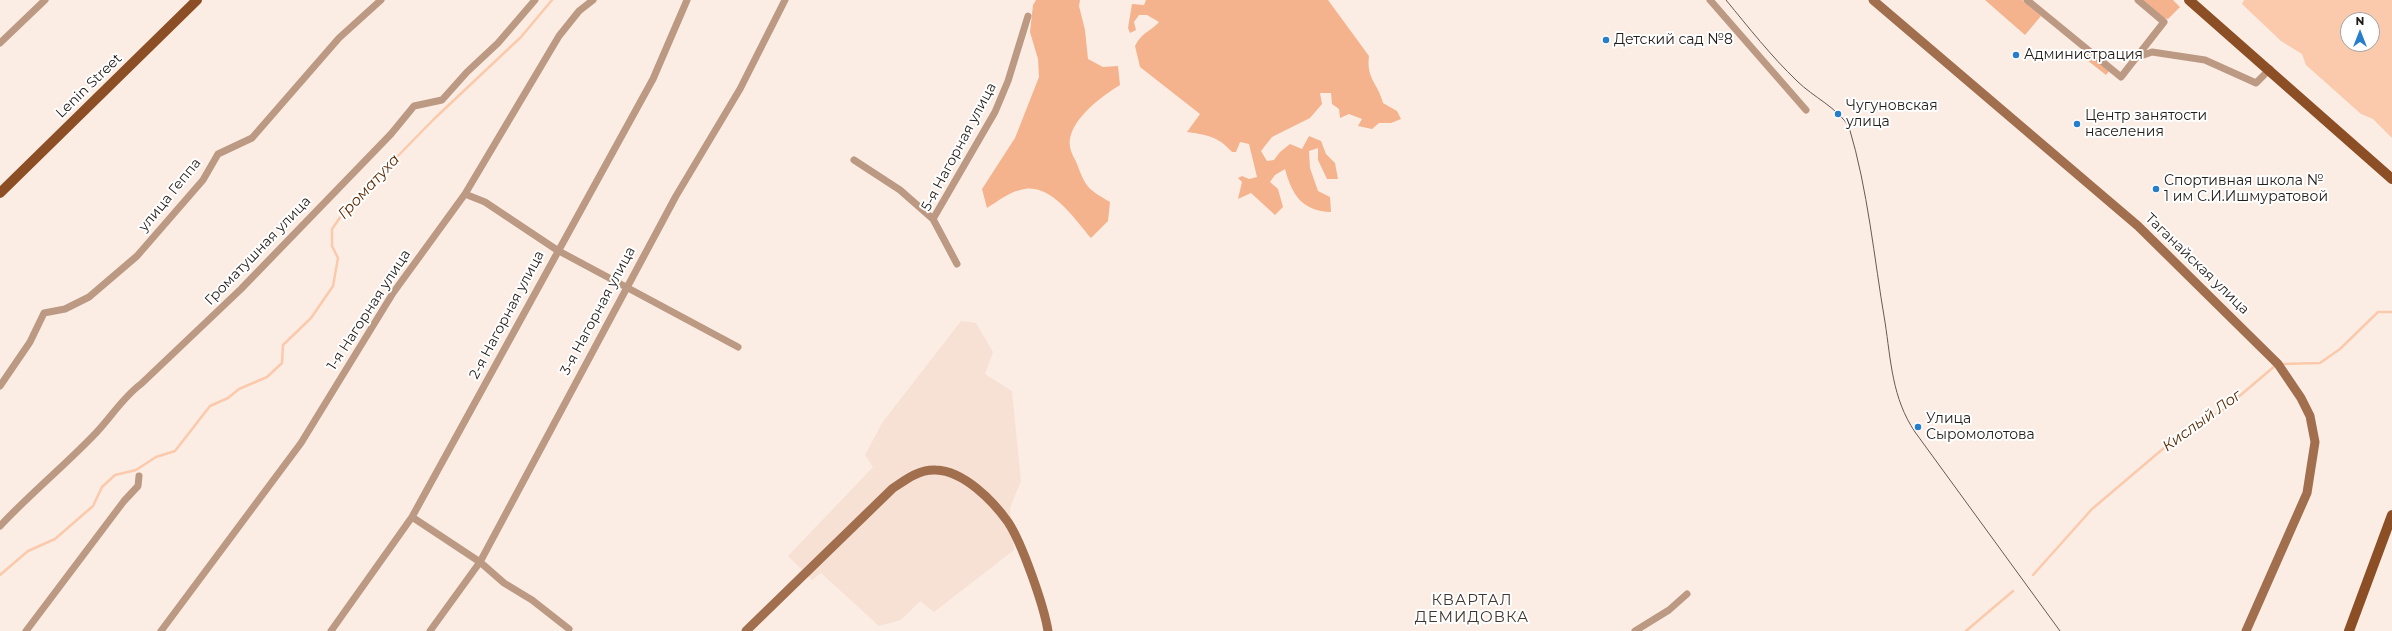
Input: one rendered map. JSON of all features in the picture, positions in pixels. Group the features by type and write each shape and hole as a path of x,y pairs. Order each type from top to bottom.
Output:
{"main road":[{"name":"Lenin Street","path":"0,192 197,0"},
{"name":"Таганайская улица","path":"1873,0 2138,226 2278,364 2302,398 2310,416 2315,442 2312,473 2307,493 2246,631"},
{"path":"2190,0 2270,69 2392,179"},
{"path":"746,631 892,489 908,477 921,472 936,470 951,472 963,480 990,500 1008,523 1024,556 1048,628"},
{"path":"2349,631 2392,515"}],"street":[{"path":"0,43 45,0"},
{"name":"улица Геппа","path":"0,386 30,342 44,313 65,309 89,297 137,256 203,180 218,154 252,138 339,38 381,0"},
{"name":"Громатушная улица","path":"0,526 94,435 120,405 126,394 141,384 241,289 391,134 414,106 442,100 467,72 498,43 535,0"},
{"name":"1-я Нагорная улица","path":"161,631 301,443 393,293 465,194 559,36 579,11 593,0"},
{"name":"2-я Нагорная улица","path":"331,631 412,517 557,250 653,79 687,0"},
{"name":"3-я Нагорная улица","path":"430,631 480,562 626,286 676,196 740,89 785,0"},
{"path":"1710,0 1806,110"},
{"path":"2027,0 2121,77 2164,22 2138,0"},
{"name":"5-я Нагорная улица","path":"957,264 933,219 995,112 1008,81 1028,16"},
{"path":"2129,80 2126,74 2140,56 2152,52 2205,60 2256,83 2270,69"},
{"path":"854,160 900,190 933,219"},
{"path":"465,194 486,202 557,250 738,347"},
{"path":"26,631 138,486 139,476"},
{"path":"412,517 480,562 504,583 532,600 569,629"},
{"path":"1634,631 1669,610 1687,594"}],"shaded area":[{"path":"1036,0 1080,0 1079,6 1085,30 1088,59 1103,67 1118,66 1120,85 1095,103 1079,119 1070,138 1071,151 1086,183 1092,191 1110,202 1108,221 1091,238 1061,204 1042,191 1031,188 1016,191 987,208 982,189 1015,138 1039,77 1038,59 1030,32 1033,5"},
{"path":"1146,0 1328,0 1369,56 1369,70 1383,103 1397,111 1401,119 1391,123 1379,123 1372,129 1358,126 1362,119 1349,114 1340,118 1339,109 1332,104 1331,93 1320,93 1322,104 1310,118 1272,137 1261,151 1267,161 1274,160 1280,152 1290,144 1302,149 1309,136 1321,141 1326,154 1335,163 1338,179 1327,179 1318,160 1318,148 1309,151 1310,168 1318,191 1330,197 1331,212 1313,209 1300,200 1291,187 1285,169 1275,175 1270,182 1278,189 1283,207 1275,215 1251,193 1238,199 1242,182 1238,178 1242,176 1249,179 1257,177 1249,144 1240,142 1236,152 1232,152 1217,139 1187,132 1200,114 1140,67 1135,46 1143,35 1159,22 1147,15 1139,15 1134,22 1136,30 1130,33 1128,28 1132,4 1144,5"},
{"path":"1985,0 2022,0 2041,16 2025,35"},
{"path":"2143,0 2173,0 2180,7 2168,19 2164,18"},
{"path":"2244,0 2392,0 2392,138 2373,119 2361,114 2306,65 2302,54 2281,41 2242,4"},
{"path":"2081,49 2109,71 2106,75 2078,53"},
{"path":"961,321 976,323 993,352 985,374 1012,391 1021,481 1010,508 1014,550 934,612 920,601 901,620 879,626 821,573 812,580 788,556 873,467 865,455 882,423"}],"waterway":[{"name":"Громатуха","path":"0,575 28,551 55,539 93,506 102,487 115,475 136,470 156,457 175,451 210,406 228,398 239,389 267,377 282,363 283,345 311,318 333,286 338,258 332,246 332,229 346,209 434,119 521,37 552,0"},
{"name":"Кислый Лог","path":"2281,364 2320,363 2340,349 2378,312 2392,312"},
{"name":"Кислый Лог","path":"2033,575 2092,509 2171,442 2194,425 2223,410 2276,365"},
{"name":"Кислый Лог","path":"1966,631 2013,591"}],"tram line":[{"path":"1726,0 1778,62 1803,87 1832,108 1849,127 1856,151 1866,200 1891,365 1901,406 1915,432 2060,631"}],"place":[{"name":"Детский сад №8","path":"1606,40"},
{"name":"Администрация","path":"2016,55"},
{"name":"Чугуновская улица","path":"1838,114"},
{"name":"Центр занятости населения","path":"2077,124"},
{"name":"Спортивная школа № 1 им С.И.Ишмуратовой","path":"2156,189"},
{"name":"Улица Сыромолотова","path":"1918,427"}],"district":[{"name":"КВАРТАЛ ДЕМИДОВКА","path":"1472,610"}]}
